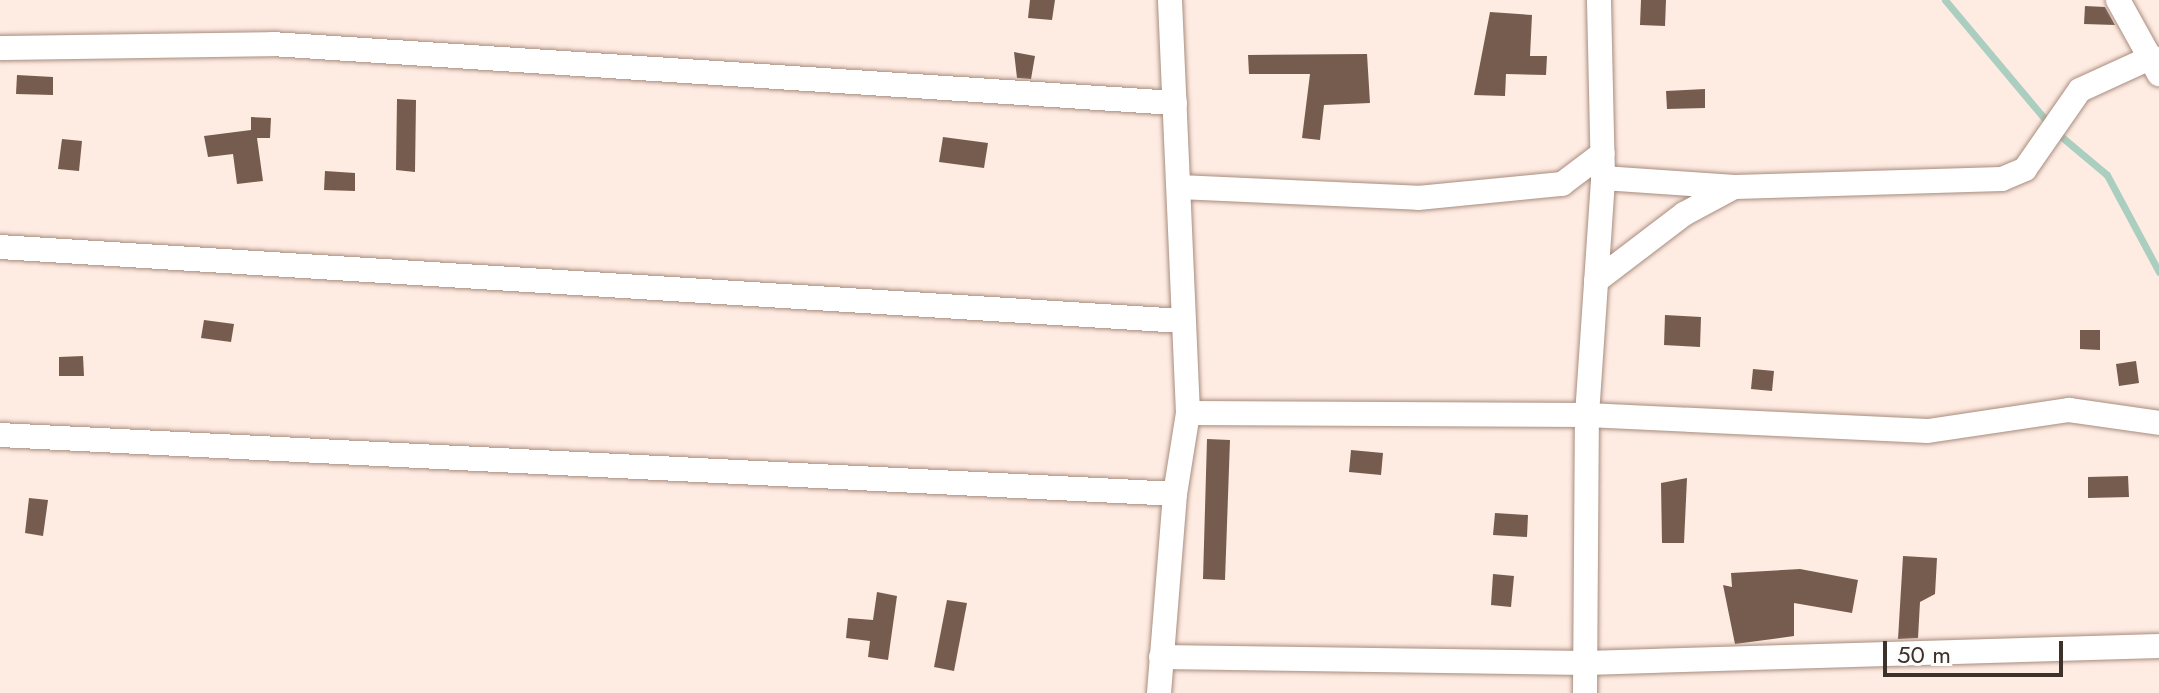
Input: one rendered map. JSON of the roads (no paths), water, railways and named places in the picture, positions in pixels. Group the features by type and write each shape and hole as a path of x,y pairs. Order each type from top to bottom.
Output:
{"street":[{"path":"1159,693 1175,494 1188,413 1170,0"},
{"path":"1585,693 1587,415 1603,178 1599,0"},
{"path":"1603,178 1735,187 2002,179 2025,169 2080,90 2153,50 2118,0"},
{"path":"0,48 272,44 1175,103"},
{"path":"1179,187 1418,198 1562,184 1603,153"},
{"path":"1596,281 1684,214 1735,187"},
{"path":"0,247 1182,321"},
{"path":"1188,413 1587,415 1928,431 2069,410 2159,423"},
{"path":"0,435 1175,494"},
{"path":"1161,657 1586,663 2159,646"}],"waterway":[{"path":"1945,0 2049,124"},
{"path":"2057,133 2107,175 2159,272"}]}
